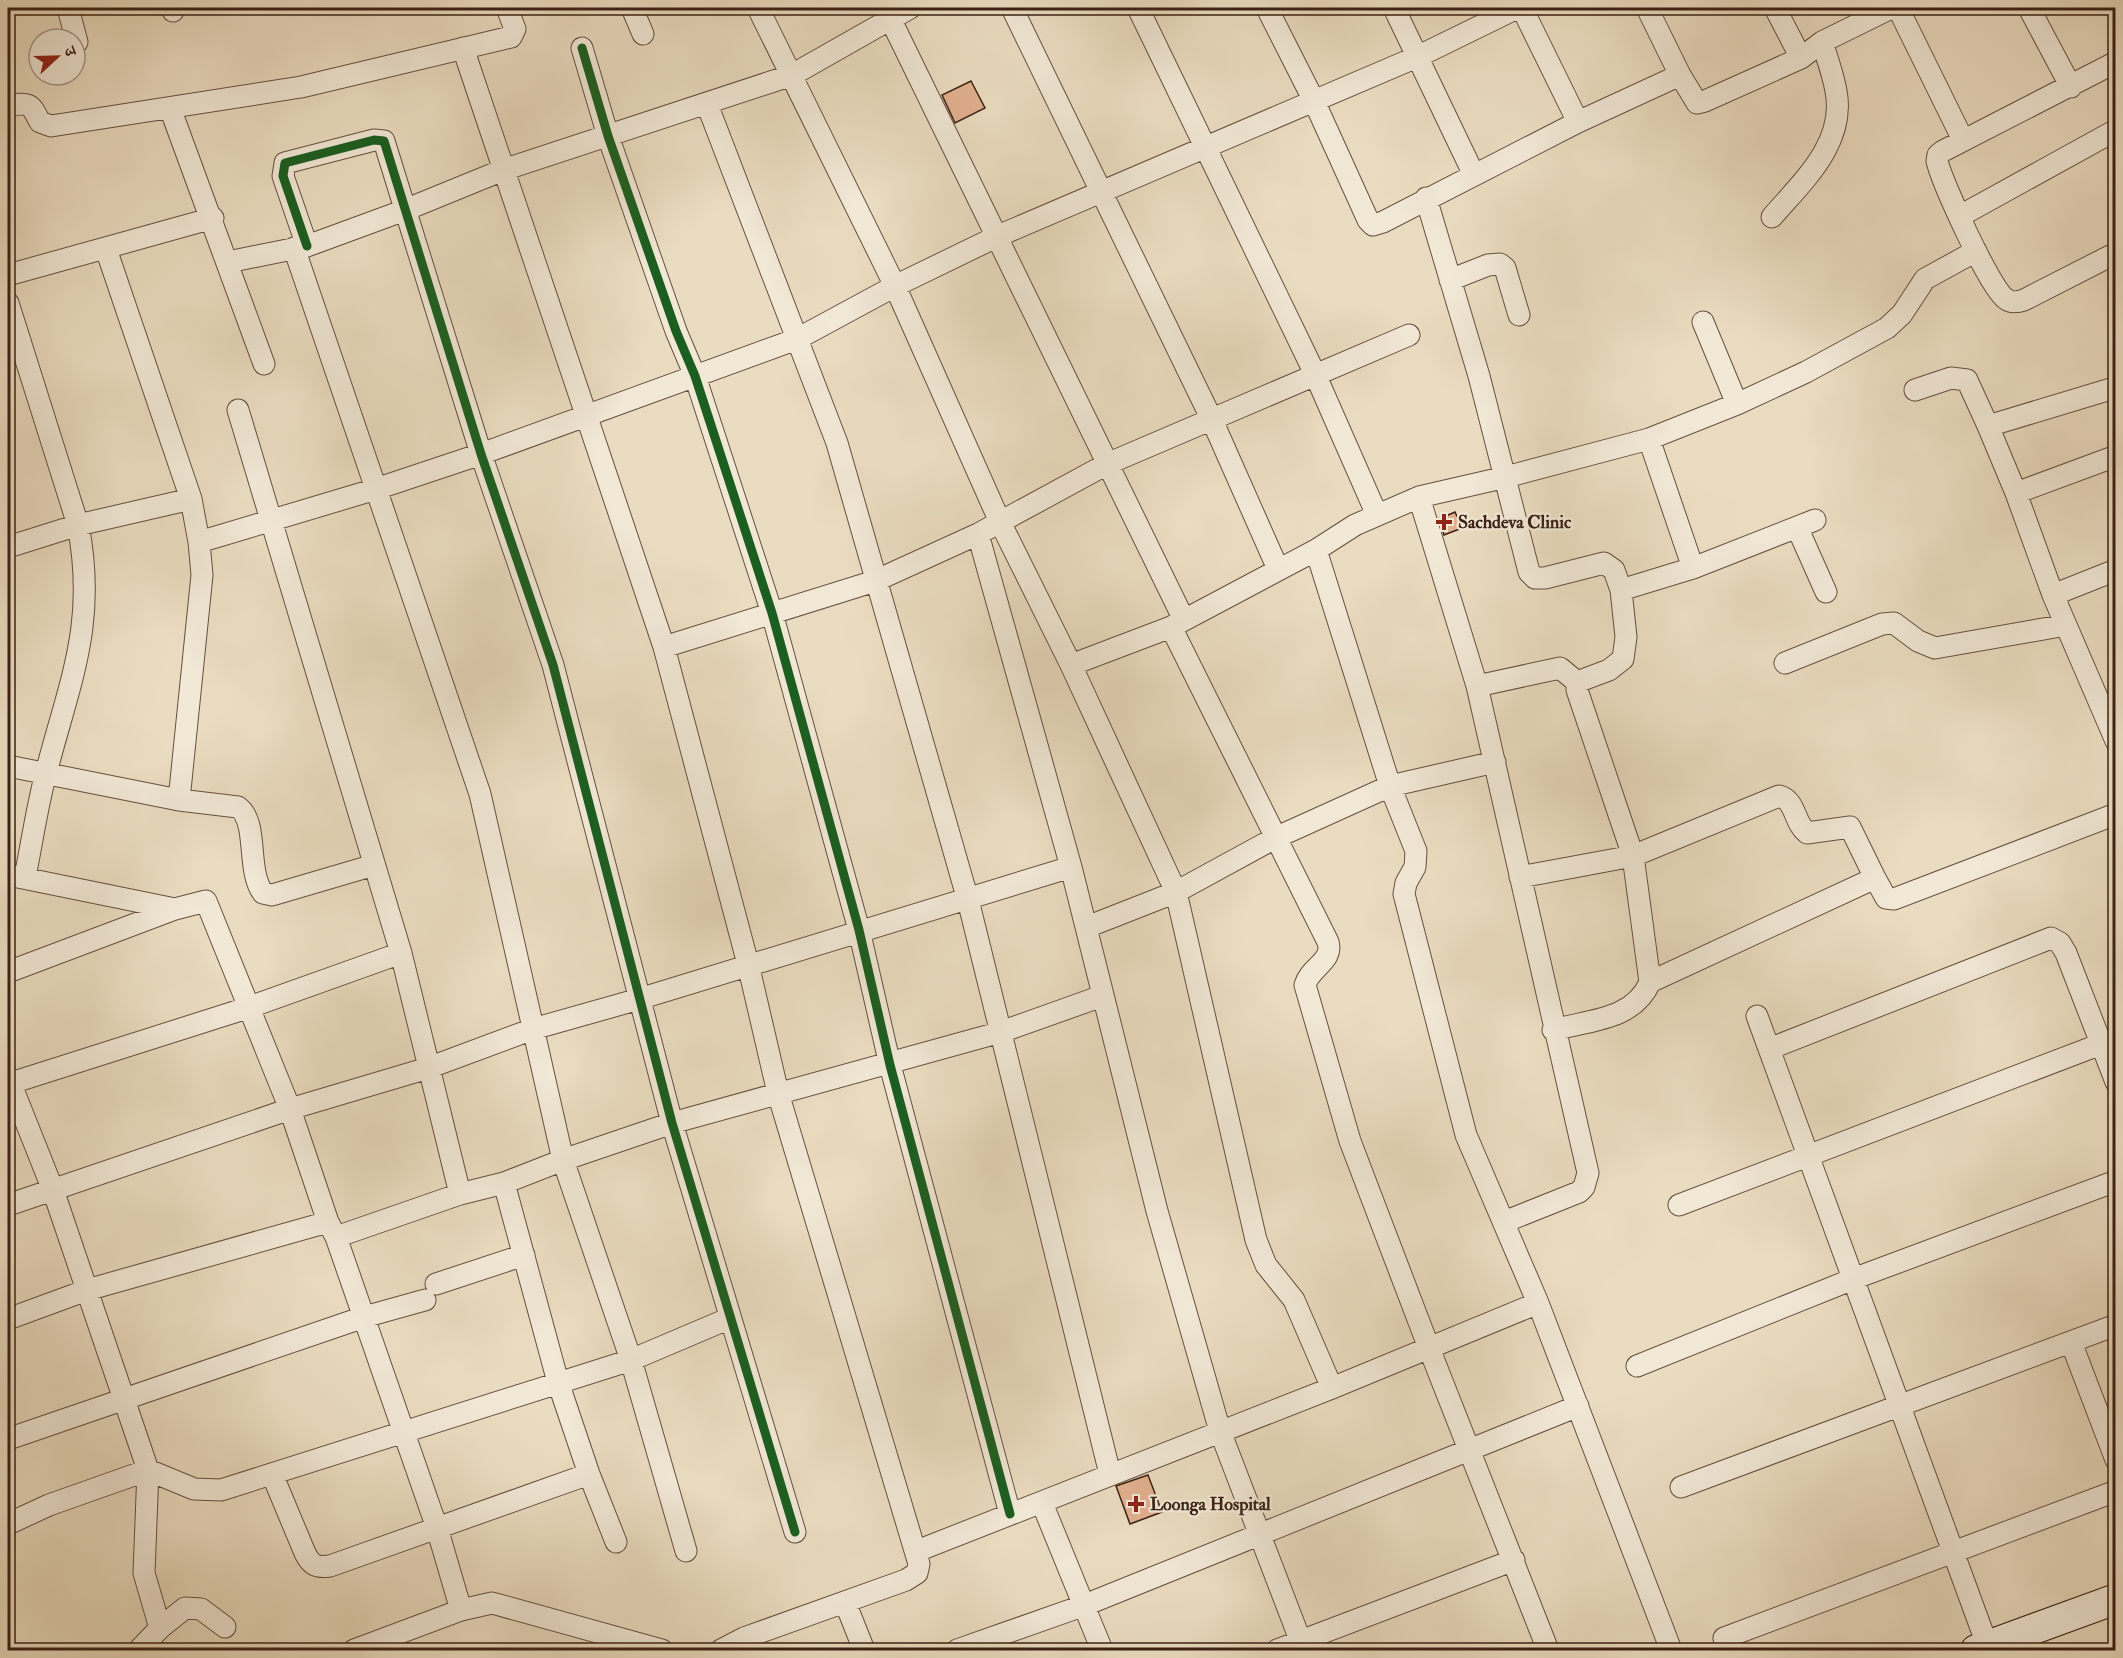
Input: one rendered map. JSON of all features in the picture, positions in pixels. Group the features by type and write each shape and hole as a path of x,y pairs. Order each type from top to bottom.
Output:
{"main road":[{"path":"1984,1649 2115,1599"}],"street":[{"path":"68,8 73,27"},
{"path":"8,105 29,105 34,108 40,122 51,126 301,87 511,37 515,29 507,8"},
{"path":"632,8 643,34"},
{"path":"758,8 895,286 1000,522 1071,664 1176,892 1256,1240 1266,1265 1294,1300 1332,1388"},
{"path":"228,262 301,247 405,210 503,170 792,75 887,13 910,8"},
{"path":"1011,8 1212,420 1278,569"},
{"path":"1138,8 1208,147 1316,374 1377,514"},
{"path":"1267,8 1314,101 1368,220 1373,225 1383,222 1578,122 1680,75"},
{"path":"1394,8 1419,56 1474,175"},
{"path":"199,542 376,489 481,454 797,339 895,286 998,236 1101,190 1208,147 1419,56 1517,8"},
{"path":"1522,8 1578,122"},
{"path":"1647,8 1691,97 1697,103 1801,58 1822,42 1891,8"},
{"path":"1775,8 1801,58"},
{"path":"1898,8 1963,140"},
{"path":"2029,8 2071,87"},
{"path":"887,13 998,236 1107,464 1275,838 1330,949 1328,958 1308,975 1305,985 1350,1141 1469,1452 1548,1650"},
{"path":"1772,217 1817,165 1834,131 1838,112 1836,91 1822,42"},
{"path":"463,48 664,647 748,964 778,1093 917,1551 919,1564 917,1573 906,1580 744,1638 721,1650"},
{"path":"582,48 608,136 694,376 772,613 859,930 890,1065 1010,1514"},
{"path":"2115,62 2071,87 1963,140 1938,154 1936,161 1977,251 1999,292 2006,300 2015,302 2115,253"},
{"path":"707,104 837,443 968,900 1110,1474"},
{"path":"170,108 213,218 264,364"},
{"path":"1960,216 2115,130"},
{"path":"686,1551 631,1360 563,1160 480,794 376,489 301,247 283,176 285,163 291,160 374,140 384,141 481,454 553,665 672,1123 795,1532"},
{"path":"1426,198 1479,376 1529,572 1535,578 1545,578 1604,563 1614,570 1622,590 1626,637 1623,659 1609,670 1577,682"},
{"path":"8,275 213,218"},
{"path":"105,249 190,499 199,542 200,597 179,800"},
{"path":"1071,664 1177,624 1316,550 1355,525 1419,497 1506,477 1649,439 1737,404 1806,372 1887,328 1902,314 1925,279 1977,251"},
{"path":"1449,280 1500,264 1505,268 1519,315"},
{"path":"8,303 78,525 85,562 87,597 77,667 16,876 176,909"},
{"path":"1703,322 1737,404"},
{"path":"664,647 875,581 978,534 1107,464 1409,335"},
{"path":"1915,390 1951,378 1967,380 2016,493 2053,595 2115,741"},
{"path":"1988,426 2115,389"},
{"path":"238,410 269,522 401,953 460,1194"},
{"path":"1649,439 1693,568"},
{"path":"2016,493 2115,456"},
{"path":"1419,497 1477,686 1587,1179 1579,1192 1504,1222"},
{"path":"8,547 78,525 190,499"},
{"path":"1622,590 1693,568 1806,524 1826,592"},
{"path":"978,534 1071,867 1157,1211 1220,1431 1258,1537 1302,1646"},
{"path":"1316,550 1390,786 1416,851 1415,867 1406,883 1404,894 1457,1108 1466,1135 1538,1303 1671,1650"},
{"path":"2053,595 2115,570"},
{"path":"1785,663 1882,624 1894,623 1918,641 1935,648 2066,626"},
{"path":"1477,686 1560,668 1577,682"},
{"path":"1553,1030 1624,1011 1640,1001 1650,982 1633,856 1576,690 1577,682"},
{"path":"1086,927 1176,892 1275,838 1390,786 1495,762"},
{"path":"8,766 179,800 238,807 247,819 255,878 263,893 272,895 374,864"},
{"path":"1520,877 1633,856 1779,796 1790,803 1799,824 1807,833 1850,827 1886,898 1894,899 2115,814"},
{"path":"8,1205 290,1109 428,1068 533,1029 639,999 859,930 968,900 1071,867"},
{"path":"1650,982 1875,878"},
{"path":"8,972 176,909 206,901 247,1008 290,1109 437,1528 461,1610"},
{"path":"1769,1049 2051,938 2060,943 2066,953 2115,1082"},
{"path":"160,1628 144,1573 148,1470 122,1400 53,1190 8,1081 247,1008 401,953"},
{"path":"8,1319 87,1290 332,1230 504,1183 563,1160 672,1123 890,1065 1001,1032 1102,996"},
{"path":"1757,1016 1952,1551 1984,1649"},
{"path":"1680,1205 1808,1154 2101,1044"},
{"path":"1637,1366 1853,1279 2115,1181"},
{"path":"504,1183 558,1382 589,1474 616,1542"},
{"path":"8,1439 364,1317 524,1255"},
{"path":"917,1551 1332,1388 1538,1303"},
{"path":"8,1524 49,1505 148,1470 194,1489 209,1491 273,1474 631,1360 730,1318"},
{"path":"1681,1487 2115,1325"},
{"path":"2071,1342 2115,1460"},
{"path":"957,1650 1085,1605 1469,1452 1578,1406"},
{"path":"273,1474 305,1553 311,1563 319,1568 589,1474"},
{"path":"1724,1638 2115,1491"},
{"path":"1042,1503 1102,1650"},
{"path":"1277,1650 1302,1646 1514,1560"},
{"path":"845,1602 864,1650"},
{"path":"354,1650 461,1610 492,1603 662,1650"},
{"path":"139,1650 178,1612 193,1607 201,1609 225,1627"}],"building":[{"path":"971,81 985,108 955,123 942,95"},
{"path":"1455,512 1462,528 1444,535 1439,519"},
{"path":"1148,1475 1162,1512 1130,1524 1116,1486"}],"cycle path":[{"path":"582,48 608,136 676,331 695,376 772,613 859,930 890,1065 1010,1514"},
{"path":"307,246 283,176 285,163 374,140 384,141 481,454 553,665 672,1123 795,1532"}],"place":[{"name":"Sachdeva Clinic","path":"1444,522"},
{"name":"Loonga Hospital","path":"1136,1504"}]}
